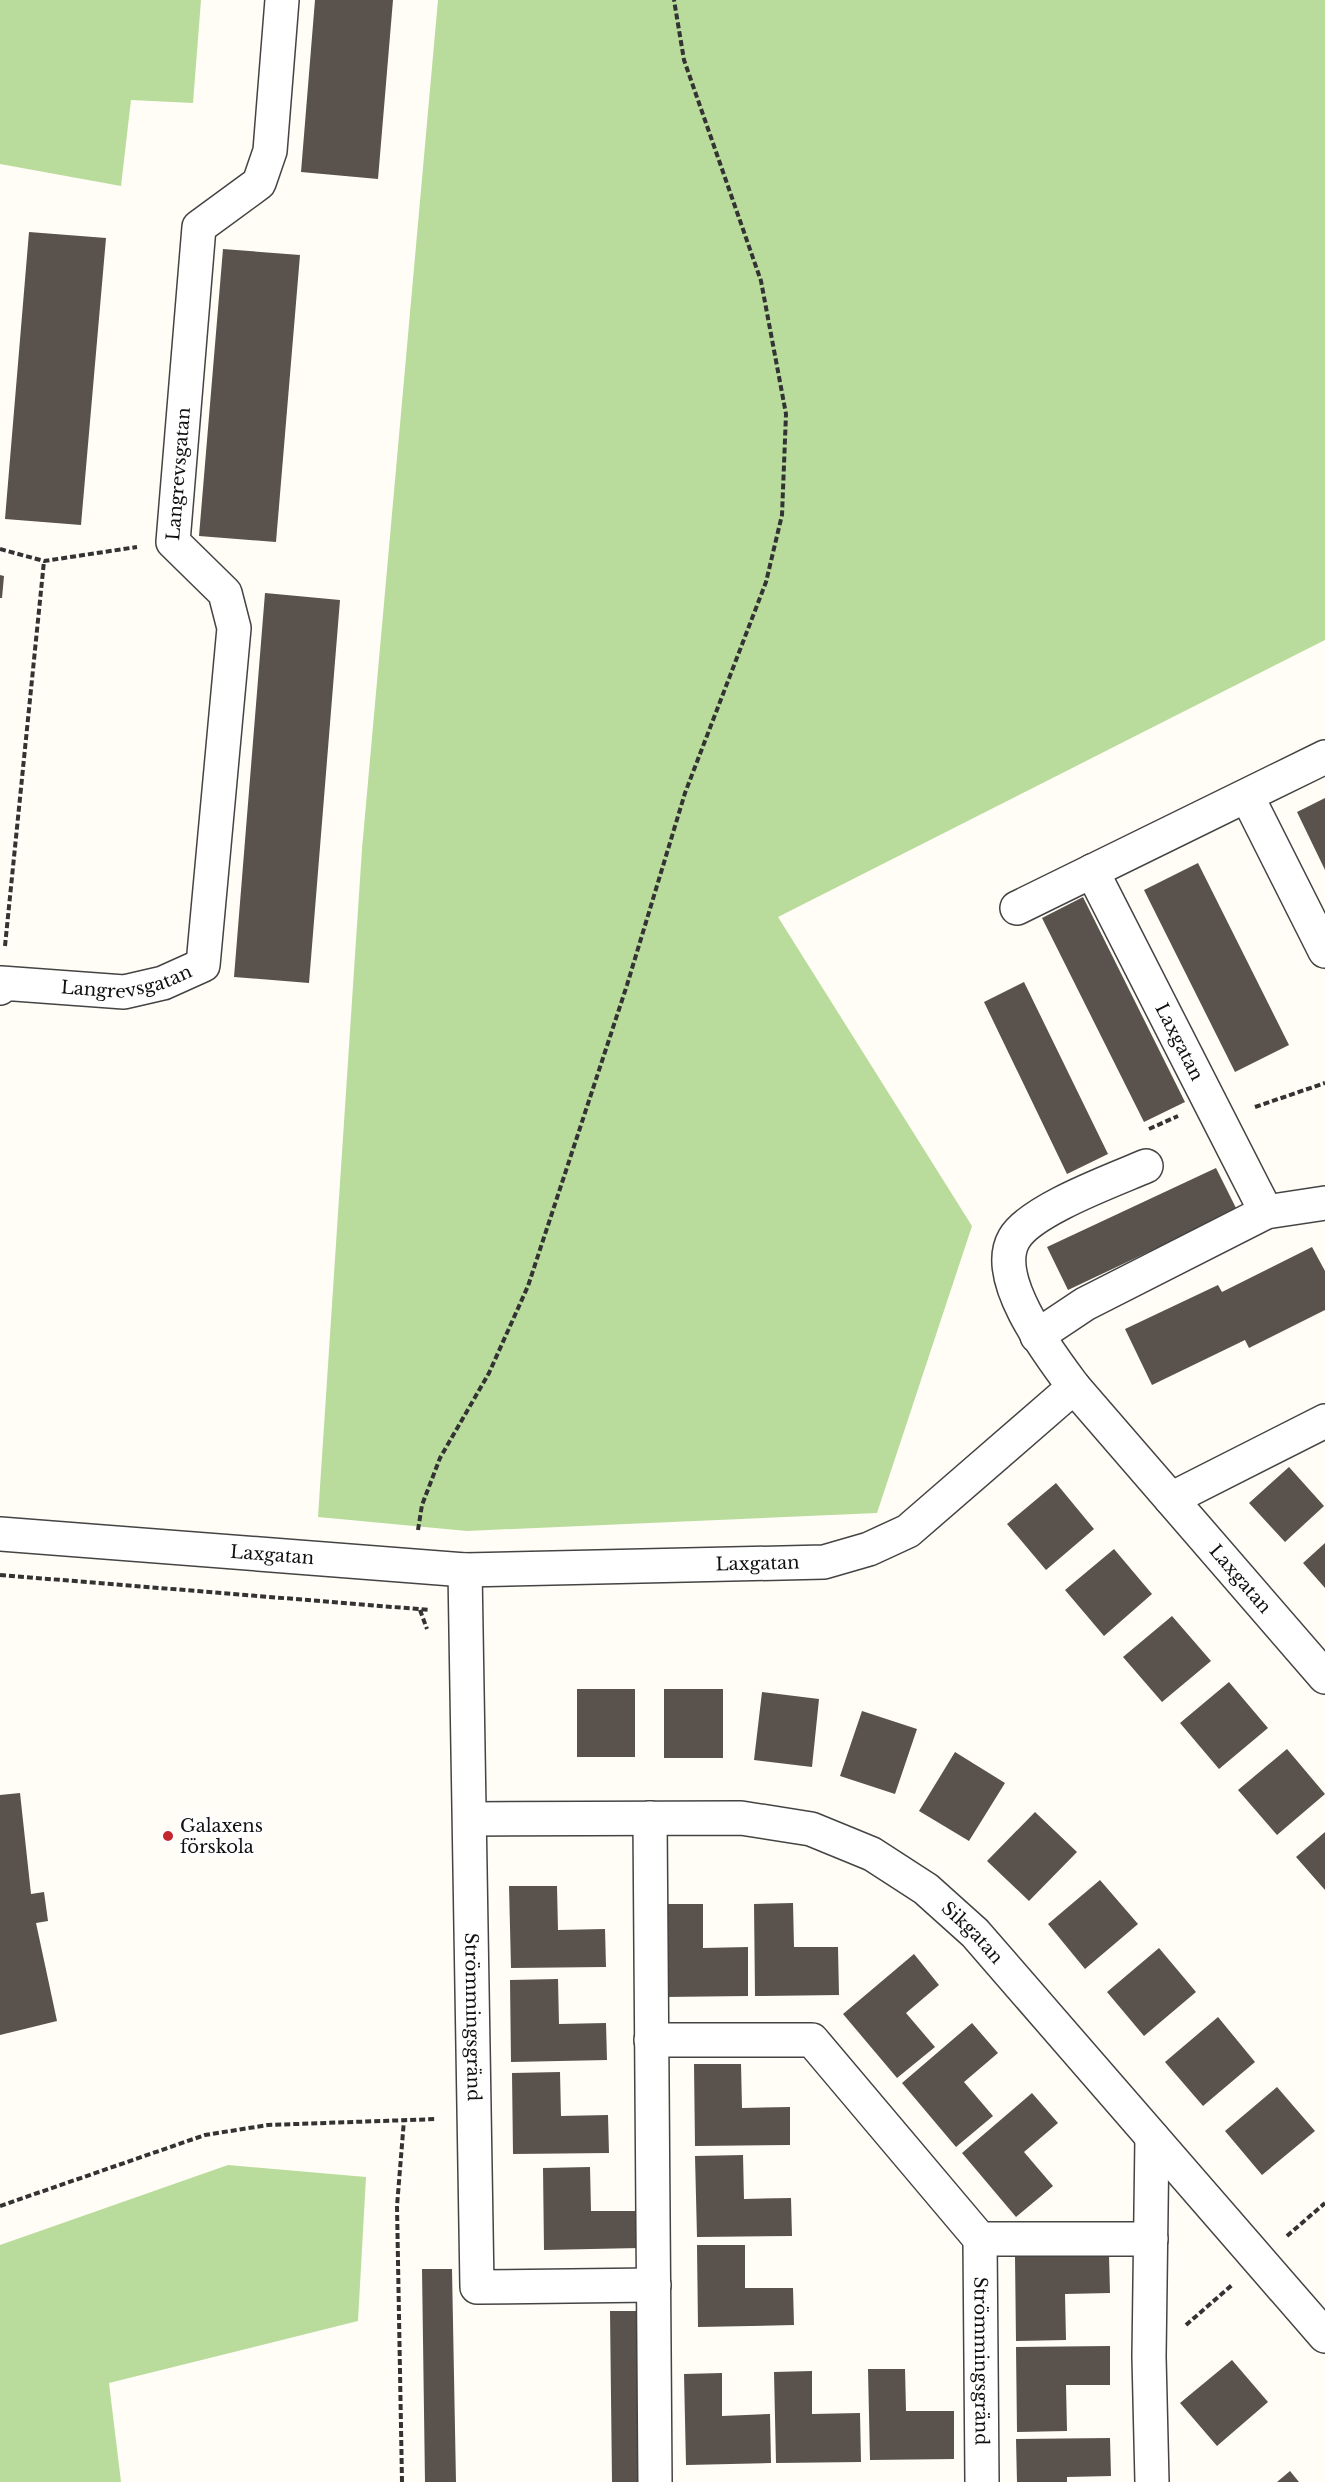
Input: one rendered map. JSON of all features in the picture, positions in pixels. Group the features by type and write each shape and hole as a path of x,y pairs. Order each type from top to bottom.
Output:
{"street":[{"name":"Langrevsgatan","path":"1,985 124,992 163,983 203,965 234,628 225,593 173,542 199,227 260,183 270,152 282,0"},
{"path":"1017,908 1325,757"},
{"path":"1247,796 1325,951"},
{"name":"Laxgatan","path":"1092,871 1266,1212"},
{"path":"1074,1387 1037,1336 1011,1286 1010,1256 1014,1239 1039,1215 1146,1166"},
{"path":"1037,1336 1085,1304 1266,1212 1325,1203"},
{"name":"Laxgatan","path":"0,1534 465,1570 824,1562 869,1549 908,1531 1074,1387 1325,1677"},
{"path":"1171,1499 1325,1421"},
{"name":"Strömmingsgränd","path":"465,1570 477,2287 654,2285"},
{"path":"650,1818 656,2482"},
{"name":"Sikgatan","path":"470,1819 741,1818 811,1829 881,1860 926,1889 975,1933 1325,2336"},
{"path":"651,2040 812,2040 980,2239 1151,2240"},
{"path":"1152,2137 1152,2482"},
{"name":"Strömmingsgränd","path":"980,2239 982,2482"}],"path":[{"path":"409,1609 422,1505 440,1458 489,1373 528,1286 627,985 685,793 766,582 782,515 786,414 761,281 684,60 674,0"},
{"path":"0,549 44,561 173,542"},
{"path":"1,985 44,561"},
{"path":"0,1575 466,1614"},
{"path":"0,2206 205,2135 268,2125 404,2120 474,2121"},
{"path":"402,2482 396,2206 404,2120"}],"green space":[{"path":"0,0 201,0 193,103 131,100 121,186 0,164"},
{"path":"438,0 1325,0 1325,640 778,917 972,1226 877,1513 467,1531 318,1517 362,849"},
{"path":"228,2165 366,2177 358,2321 109,2383 121,2482 0,2482 0,2245"}],"building":[{"path":"315,0 393,0 378,179 301,172"},
{"path":"29,232 106,238 81,525 5,519"},
{"path":"223,249 300,255 276,542 199,536"},
{"path":"0,575 4,576 2,598 0,598"},
{"path":"265,593 340,600 309,983 234,977"},
{"path":"1325,798 1325,870 1297,812"},
{"path":"1198,863 1289,1045 1235,1072 1144,890"},
{"path":"1083,897 1185,1102 1144,1122 1042,918"},
{"path":"1024,982 1108,1154 1067,1174 984,1002"},
{"path":"1216,1168 1237,1210 1068,1290 1047,1247"},
{"path":"1312,1247 1325,1271 1325,1310 1249,1348 1245,1340 1152,1385 1125,1329 1218,1285 1222,1292"},
{"path":"1289,1467 1324,1506 1285,1542 1249,1503"},
{"path":"1056,1483 1094,1529 1046,1570 1007,1524"},
{"path":"1325,1543 1325,1588 1303,1563"},
{"path":"1114,1549 1152,1594 1104,1636 1065,1590"},
{"path":"1172,1616 1211,1661 1162,1702 1123,1657"},
{"path":"1229,1682 1268,1728 1219,1769 1180,1723"},
{"path":"577,1689 635,1689 635,1757 577,1757"},
{"path":"664,1689 723,1689 723,1758 664,1758"},
{"path":"762,1692 819,1699 812,1767 754,1760"},
{"path":"862,1711 917,1729 895,1794 840,1776"},
{"path":"1287,1749 1325,1794 1277,1835 1238,1790"},
{"path":"955,1752 1005,1783 969,1841 919,1811"},
{"path":"20,1793 31,1894 44,1892 48,1921 36,1923 57,2021 0,2035 0,1795"},
{"path":"1035,1812 1077,1852 1029,1901 987,1861"},
{"path":"1325,1832 1325,1890 1296,1857"},
{"path":"1100,1880 1138,1924 1085,1969 1048,1924"},
{"path":"509,1886 557,1886 558,1930 605,1929 606,1967 511,1968"},
{"path":"793,1903 794,1947 838,1947 839,1995 755,1996 754,1904"},
{"path":"663,1904 703,1904 703,1948 748,1947 748,1996 664,1997"},
{"path":"1159,1948 1196,1992 1144,2036 1107,1992"},
{"path":"914,1954 939,1985 906,2013 935,2047 897,2078 843,2014"},
{"path":"558,1979 559,2024 606,2023 607,2060 511,2062 510,1980"},
{"path":"1218,2017 1255,2062 1203,2106 1165,2062"},
{"path":"972,2023 998,2053 964,2082 993,2116 956,2147 902,2083"},
{"path":"694,2064 741,2064 742,2108 790,2107 790,2145 695,2146"},
{"path":"560,2072 561,2116 608,2115 609,2153 513,2154 512,2073"},
{"path":"1277,2087 1315,2131 1262,2175 1225,2131"},
{"path":"1032,2093 1058,2123 1024,2152 1053,2186 1016,2217 962,2153"},
{"path":"743,2155 744,2199 791,2198 792,2236 697,2237 695,2156"},
{"path":"590,2167 591,2211 639,2211 639,2248 544,2250 543,2168"},
{"path":"697,2245 745,2245 745,2288 793,2288 794,2325 698,2327"},
{"path":"1109,2255 1110,2293 1065,2294 1066,2340 1016,2341 1015,2256"},
{"path":"422,2269 452,2269 456,2482 425,2482"},
{"path":"610,2311 641,2311 643,2482 612,2482"},
{"path":"1110,2346 1110,2385 1066,2385 1067,2431 1017,2432 1016,2347"},
{"path":"1232,2360 1268,2402 1217,2446 1180,2403"},
{"path":"868,2369 905,2369 906,2411 954,2411 954,2459 870,2460"},
{"path":"812,2371 812,2414 860,2413 861,2462 776,2463 774,2372"},
{"path":"722,2373 722,2416 770,2414 771,2463 686,2465 684,2374"},
{"path":"1110,2438 1111,2476 1067,2477 1067,2482 1017,2482 1016,2439"},
{"path":"1290,2471 1299,2482 1277,2482"}],"place":[{"name":"Galaxens förskola","path":"168,1836"}]}
